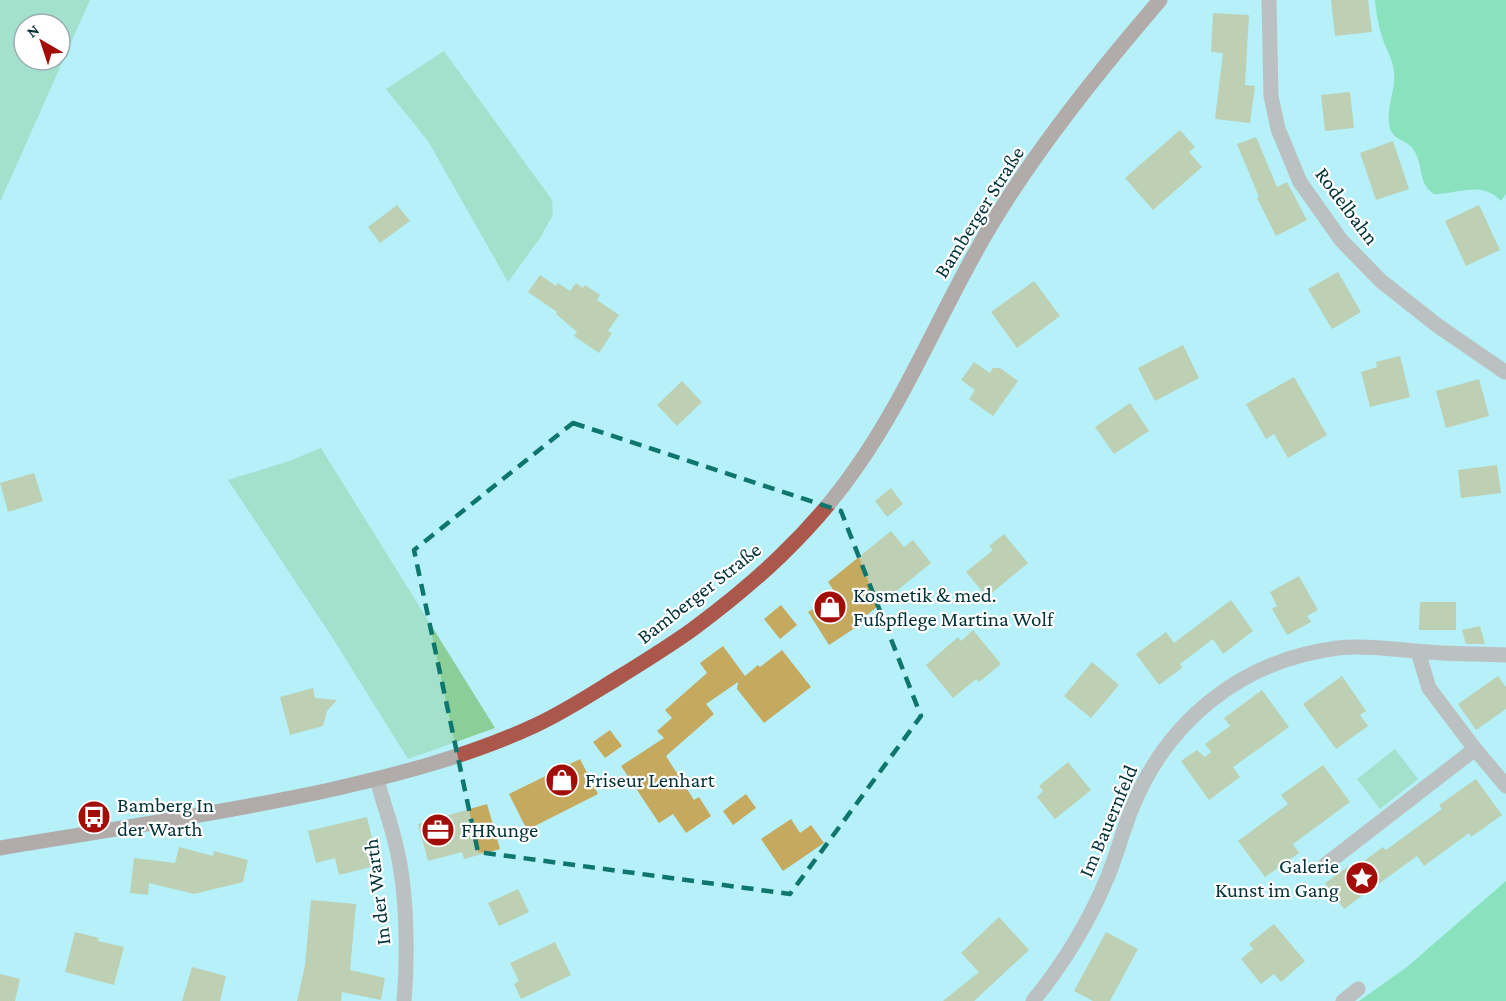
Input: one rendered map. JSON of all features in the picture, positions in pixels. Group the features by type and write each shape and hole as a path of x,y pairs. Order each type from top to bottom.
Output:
{"street":[{"name":"Bamberger Straße","path":"0,848 244,808 377,779 468,752 535,726 568,709 672,644 724,606 771,566 833,499 858,465 888,418 964,273 1020,180 1114,53 1160,0"},
{"name":"Rodelbahn","path":"1269,0 1271,96 1278,129 1300,182 1341,240 1381,281 1438,326 1506,372"},
{"name":"Im Bauernfeld","path":"1033,1001 1054,975 1087,921 1108,875 1133,806 1148,775 1166,746 1195,712 1212,698 1277,663 1339,648 1506,655"},
{"path":"1418,652 1429,688 1506,786"},
{"path":"1325,865 1393,810 1475,749"},
{"name":"In der Warth","path":"377,779 398,851 405,911 404,1001"},
{"path":"1343,1001 1358,989"}],"highlighted area":[{"path":"573,423 841,511 921,716 790,894 478,852 414,550"}],"green space":[{"path":"0,0 90,0 72,40 72,12 12,12 12,72 58,72 0,202"},
{"path":"1375,0 1506,0 1506,194 1501,201 1486,191 1478,190 1434,194 1425,184 1413,149 1392,132 1389,114 1394,72 1379,28"},
{"path":"444,51 552,200 553,215 540,238 508,282 428,141 386,89"},
{"path":"321,448 495,728 408,759 332,637 228,480 289,461"},
{"path":"1395,749 1418,779 1380,809 1357,779"},
{"path":"1506,881 1506,1001 1359,1001 1407,967"}],"building":[{"path":"1331,0 1368,0 1372,32 1335,36"},
{"path":"1213,13 1249,15 1245,85 1255,86 1250,123 1215,119 1223,53 1211,52"},
{"path":"1350,92 1354,128 1325,131 1321,95"},
{"path":"1180,130 1195,147 1189,152 1202,167 1153,210 1125,178"},
{"path":"1256,137 1277,187 1287,182 1307,220 1276,236 1257,198 1259,197 1237,144"},
{"path":"1393,141 1409,189 1376,200 1360,153"},
{"path":"397,205 410,221 380,243 368,227"},
{"path":"1479,205 1500,250 1466,266 1445,221"},
{"path":"1338,272 1361,312 1332,329 1308,289"},
{"path":"540,275 556,286 558,283 570,291 576,283 583,288 585,285 600,295 597,300 619,315 608,331 612,333 599,353 574,336 577,332 556,314 557,312 528,292"},
{"path":"1034,281 1060,316 1017,348 991,312"},
{"path":"1183,345 1199,378 1155,401 1138,368"},
{"path":"1400,356 1410,397 1370,407 1361,372 1377,367 1376,362"},
{"path":"974,362 990,373 993,368 1000,368 1018,381 993,416 969,399 975,390 961,380"},
{"path":"1294,377 1327,435 1288,458 1274,434 1266,439 1246,404"},
{"path":"1479,379 1489,416 1446,428 1436,391"},
{"path":"682,381 702,402 677,426 657,405"},
{"path":"1130,403 1149,431 1114,454 1095,427"},
{"path":"1497,465 1501,493 1461,498 1458,470"},
{"path":"34,473 43,501 8,512 0,483"},
{"path":"891,488 903,504 887,517 875,501"},
{"path":"891,531 904,547 913,540 931,563 862,619 864,622 829,645 808,612 836,594 828,582"},
{"path":"1004,534 1028,563 987,597 966,572 993,550 989,546"},
{"path":"1299,576 1318,610 1307,616 1311,622 1287,635 1272,609 1277,606 1270,592"},
{"path":"1231,600 1253,631 1223,654 1213,639 1180,664 1182,668 1159,685 1136,654 1166,632 1174,643"},
{"path":"1420,602 1456,602 1456,630 1419,630"},
{"path":"781,605 797,625 780,639 764,619"},
{"path":"1480,626 1485,644 1466,644 1462,630"},
{"path":"973,630 1001,664 979,682 976,679 953,698 926,665 958,637 961,641"},
{"path":"723,646 745,676 782,650 811,687 764,723 737,689 738,682 706,704 714,714 666,756 694,800 699,797 711,816 686,833 673,814 659,823 621,766 664,738 657,731 672,718 665,710 707,673 700,663"},
{"path":"1092,662 1119,685 1091,718 1064,696"},
{"path":"1342,676 1366,711 1360,715 1368,726 1336,749 1303,704"},
{"path":"1498,676 1506,687 1506,709 1476,730 1458,704"},
{"path":"313,688 315,698 337,700 327,711 323,726 290,735 280,697"},
{"path":"1262,690 1289,727 1233,767 1240,777 1209,800 1181,761 1197,750 1205,757 1211,752 1205,744 1230,726 1224,718"},
{"path":"610,730 622,746 605,758 593,742"},
{"path":"580,759 598,794 527,830 509,794"},
{"path":"1068,762 1091,790 1055,819 1037,797 1043,791 1039,786"},
{"path":"1323,765 1350,802 1293,844 1299,853 1265,877 1238,841 1288,804 1281,795"},
{"path":"1476,779 1502,815 1471,837 1469,833 1424,866 1417,856 1344,909 1325,883 1349,866 1352,870 1383,847 1386,850 1442,809 1439,805"},
{"path":"746,794 756,808 733,825 723,811"},
{"path":"487,804 500,849 464,859 462,852 428,861 418,824"},
{"path":"367,817 374,847 366,849 371,867 339,875 335,858 316,863 308,831"},
{"path":"791,819 800,833 811,825 824,843 783,871 761,839"},
{"path":"179,847 213,856 214,851 248,860 243,882 194,894 149,883 148,895 130,893 134,858 175,863"},
{"path":"518,889 529,912 499,926 488,903"},
{"path":"311,900 356,904 350,970 385,978 381,1000 342,992 341,1001 297,1001 305,965"},
{"path":"999,917 1029,950 974,1001 943,1001 979,972 961,953"},
{"path":"1274,924 1305,961 1281,982 1274,974 1261,984 1241,959 1253,949 1249,944"},
{"path":"75,932 99,938 98,941 124,947 114,985 65,972"},
{"path":"1106,932 1138,949 1110,1001 1093,1001 1074,991"},
{"path":"555,942 571,975 521,999 514,984 519,981 510,963"},
{"path":"192,967 226,976 220,1001 182,1001"},
{"path":"0,974 20,979 15,1001 0,1001"}],"place":[{"name":"Kosmetik & med. Fußpflege Martina Wolf","path":"830,607"},
{"name":"Friseur Lenhart","path":"562,780"},
{"name":"Bamberg In der Warth","path":"94,817"},
{"name":"FHRunge","path":"438,830"},
{"name":"Galerie Kunst im Gang","path":"1362,878"}]}
